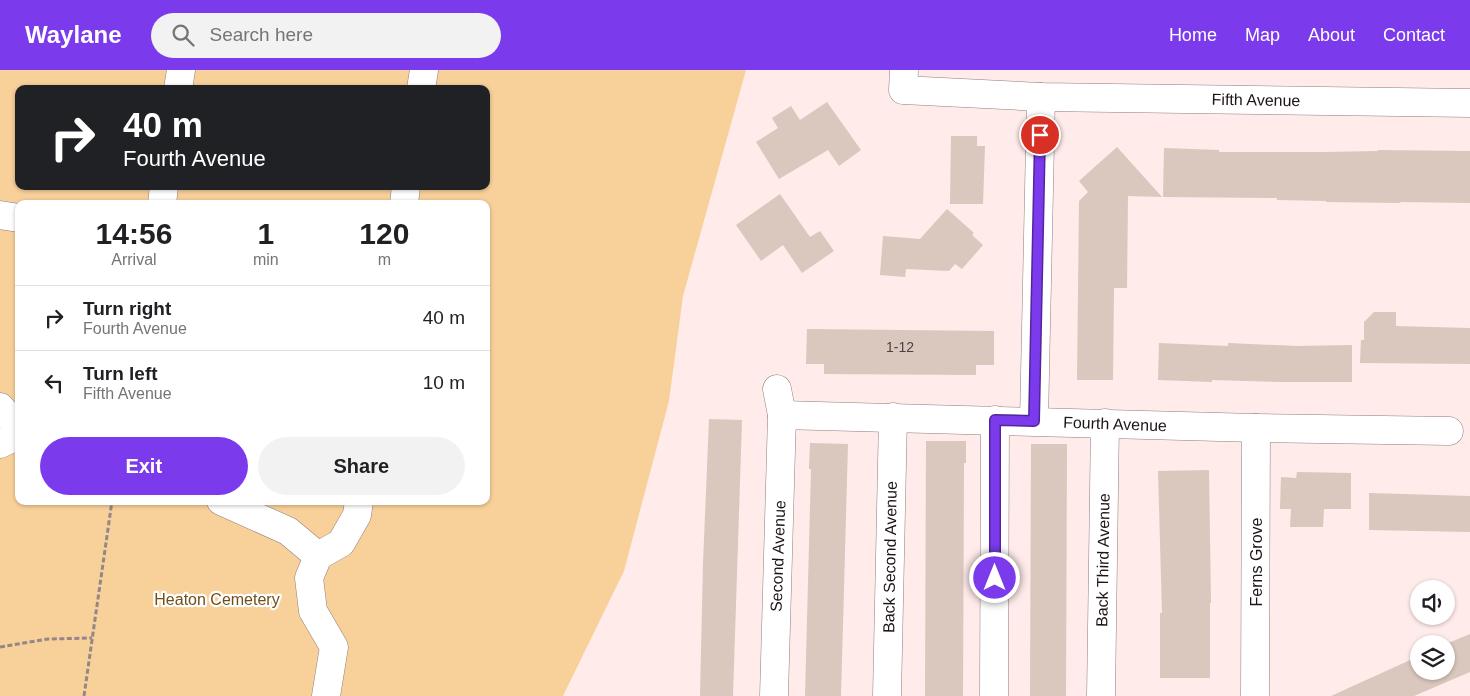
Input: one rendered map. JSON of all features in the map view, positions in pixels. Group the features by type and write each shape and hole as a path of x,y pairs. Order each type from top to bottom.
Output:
{"street":[{"path":"179,85 181,70"},
{"path":"422,85 424,70"},
{"name":"Fifth Avenue","path":"904,80 1041,97 1470,103"},
{"path":"1034,421 1041,97"},
{"path":"0,216 15,218"},
{"name":"Fourth Avenue","path":"779,402 893,417 1256,428 1449,430"},
{"name":"Second Avenue","path":"774,696 779,402"},
{"path":"0,407 15,424"},
{"name":"Back Second Avenue","path":"887,696 893,417"},
{"path":"994,696 995,420"},
{"name":"Back Third Avenue","path":"1101,696 1106,423"},
{"name":"Ferns Grove","path":"1255,696 1256,428"},
{"path":"0,444 15,437"},
{"path":"230,505 288,531 318,556"},
{"path":"326,696 334,647 312,610 309,578 318,556 341,543 357,515 358,505"}],"path":[{"path":"84,696 111,505"},
{"path":"0,647 48,638 92,638"}],"green space":[{"name":"Heaton Cemetery","path":"0,70 746,70 683,296 669,401 624,571 563,696 0,696"}],"building":[{"path":"827,102 861,150 839,166 828,150 779,179 756,142 778,128 772,118 791,106 800,120"},
{"path":"951,136 977,136 977,146 985,146 983,204 950,204"},
{"path":"1117,147 1162,197 1128,196 1127,288 1114,288 1113,380 1077,380 1079,201 1088,192 1079,181"},
{"path":"1164,148 1219,150 1219,152 1470,151 1470,203 1326,202 1277,200 1277,198 1163,197"},
{"path":"780,194 810,237 820,231 834,251 802,273 783,245 761,261 736,225"},
{"path":"947,209 974,233 972,235 983,245 962,269 955,264 949,271 906,269 905,277 880,275 883,236 920,239"},
{"path":"1374,312 1396,312 1396,326 1470,328 1470,364 1360,363 1361,340 1364,340 1364,322"},
{"path":"807,329 994,331 994,365 976,365 976,375 824,374 824,364 806,364"},
{"path":"1159,343 1228,346 1228,343 1298,346 1352,345 1352,382 1158,380"},
{"path":"709,419 742,420 733,696 700,696"},
{"path":"926,441 966,441 966,463 964,463 963,696 925,696"},
{"path":"810,443 848,444 841,696 805,696 811,469 809,469"},
{"path":"1031,444 1067,444 1066,696 1030,696"},
{"path":"1209,470 1210,678 1160,678 1160,613 1162,613 1158,471"},
{"path":"1297,472 1351,473 1351,509 1324,509 1323,527 1290,527 1291,509 1280,509 1281,477 1296,478"},
{"path":"1369,493 1470,496 1470,532 1369,530"},
{"path":"1470,634 1470,672 1455,678 1455,640"},
{"path":"1410,660 1410,680 1451,680 1414,696 1331,696"}],"route":[{"path":"995,578 995,420 1034,421 1040,135"}]}
